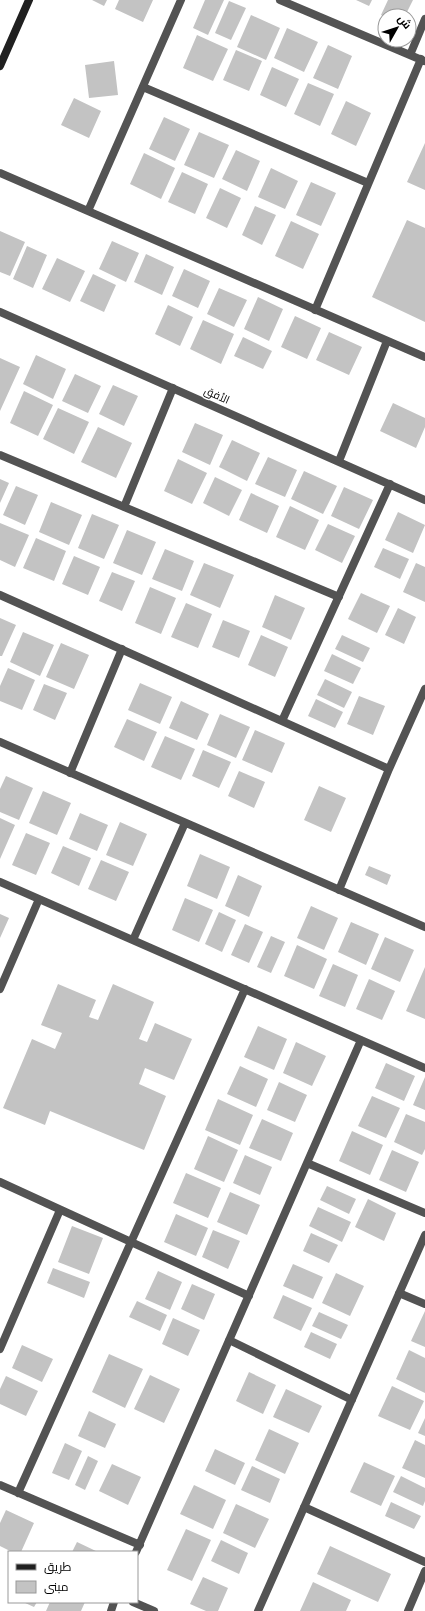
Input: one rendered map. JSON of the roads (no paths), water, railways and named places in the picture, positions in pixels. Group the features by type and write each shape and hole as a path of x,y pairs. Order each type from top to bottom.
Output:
{"main road":[{"path":"0,66 29,0"}],"street":[{"path":"88,211 181,0"},
{"path":"280,0 423,60 368,183 315,310"},
{"path":"410,55 425,20"},
{"path":"143,87 368,183"},
{"path":"0,173 425,357"},
{"name":"الأفق","path":"0,312 425,500"},
{"path":"339,461 387,341"},
{"path":"124,507 173,388"},
{"path":"0,455 339,597"},
{"path":"282,721 390,484"},
{"path":"0,595 389,769"},
{"path":"70,772 122,649"},
{"path":"339,890 389,769 424,693"},
{"path":"0,742 425,927"},
{"path":"133,940 185,822"},
{"path":"0,882 425,1068"},
{"path":"0,989 40,899"},
{"path":"18,1493 245,989"},
{"path":"0,1485 138,1548 361,1040"},
{"path":"307,1163 425,1213"},
{"path":"1,1185 60,1210 249,1296"},
{"path":"1,1345 60,1210"},
{"path":"258,1611 425,1235"},
{"path":"399,1293 425,1304"},
{"path":"229,1340 352,1400"},
{"path":"304,1507 425,1562"},
{"path":"408,1611 425,1571"},
{"path":"135,1603 154,1611"}]}
